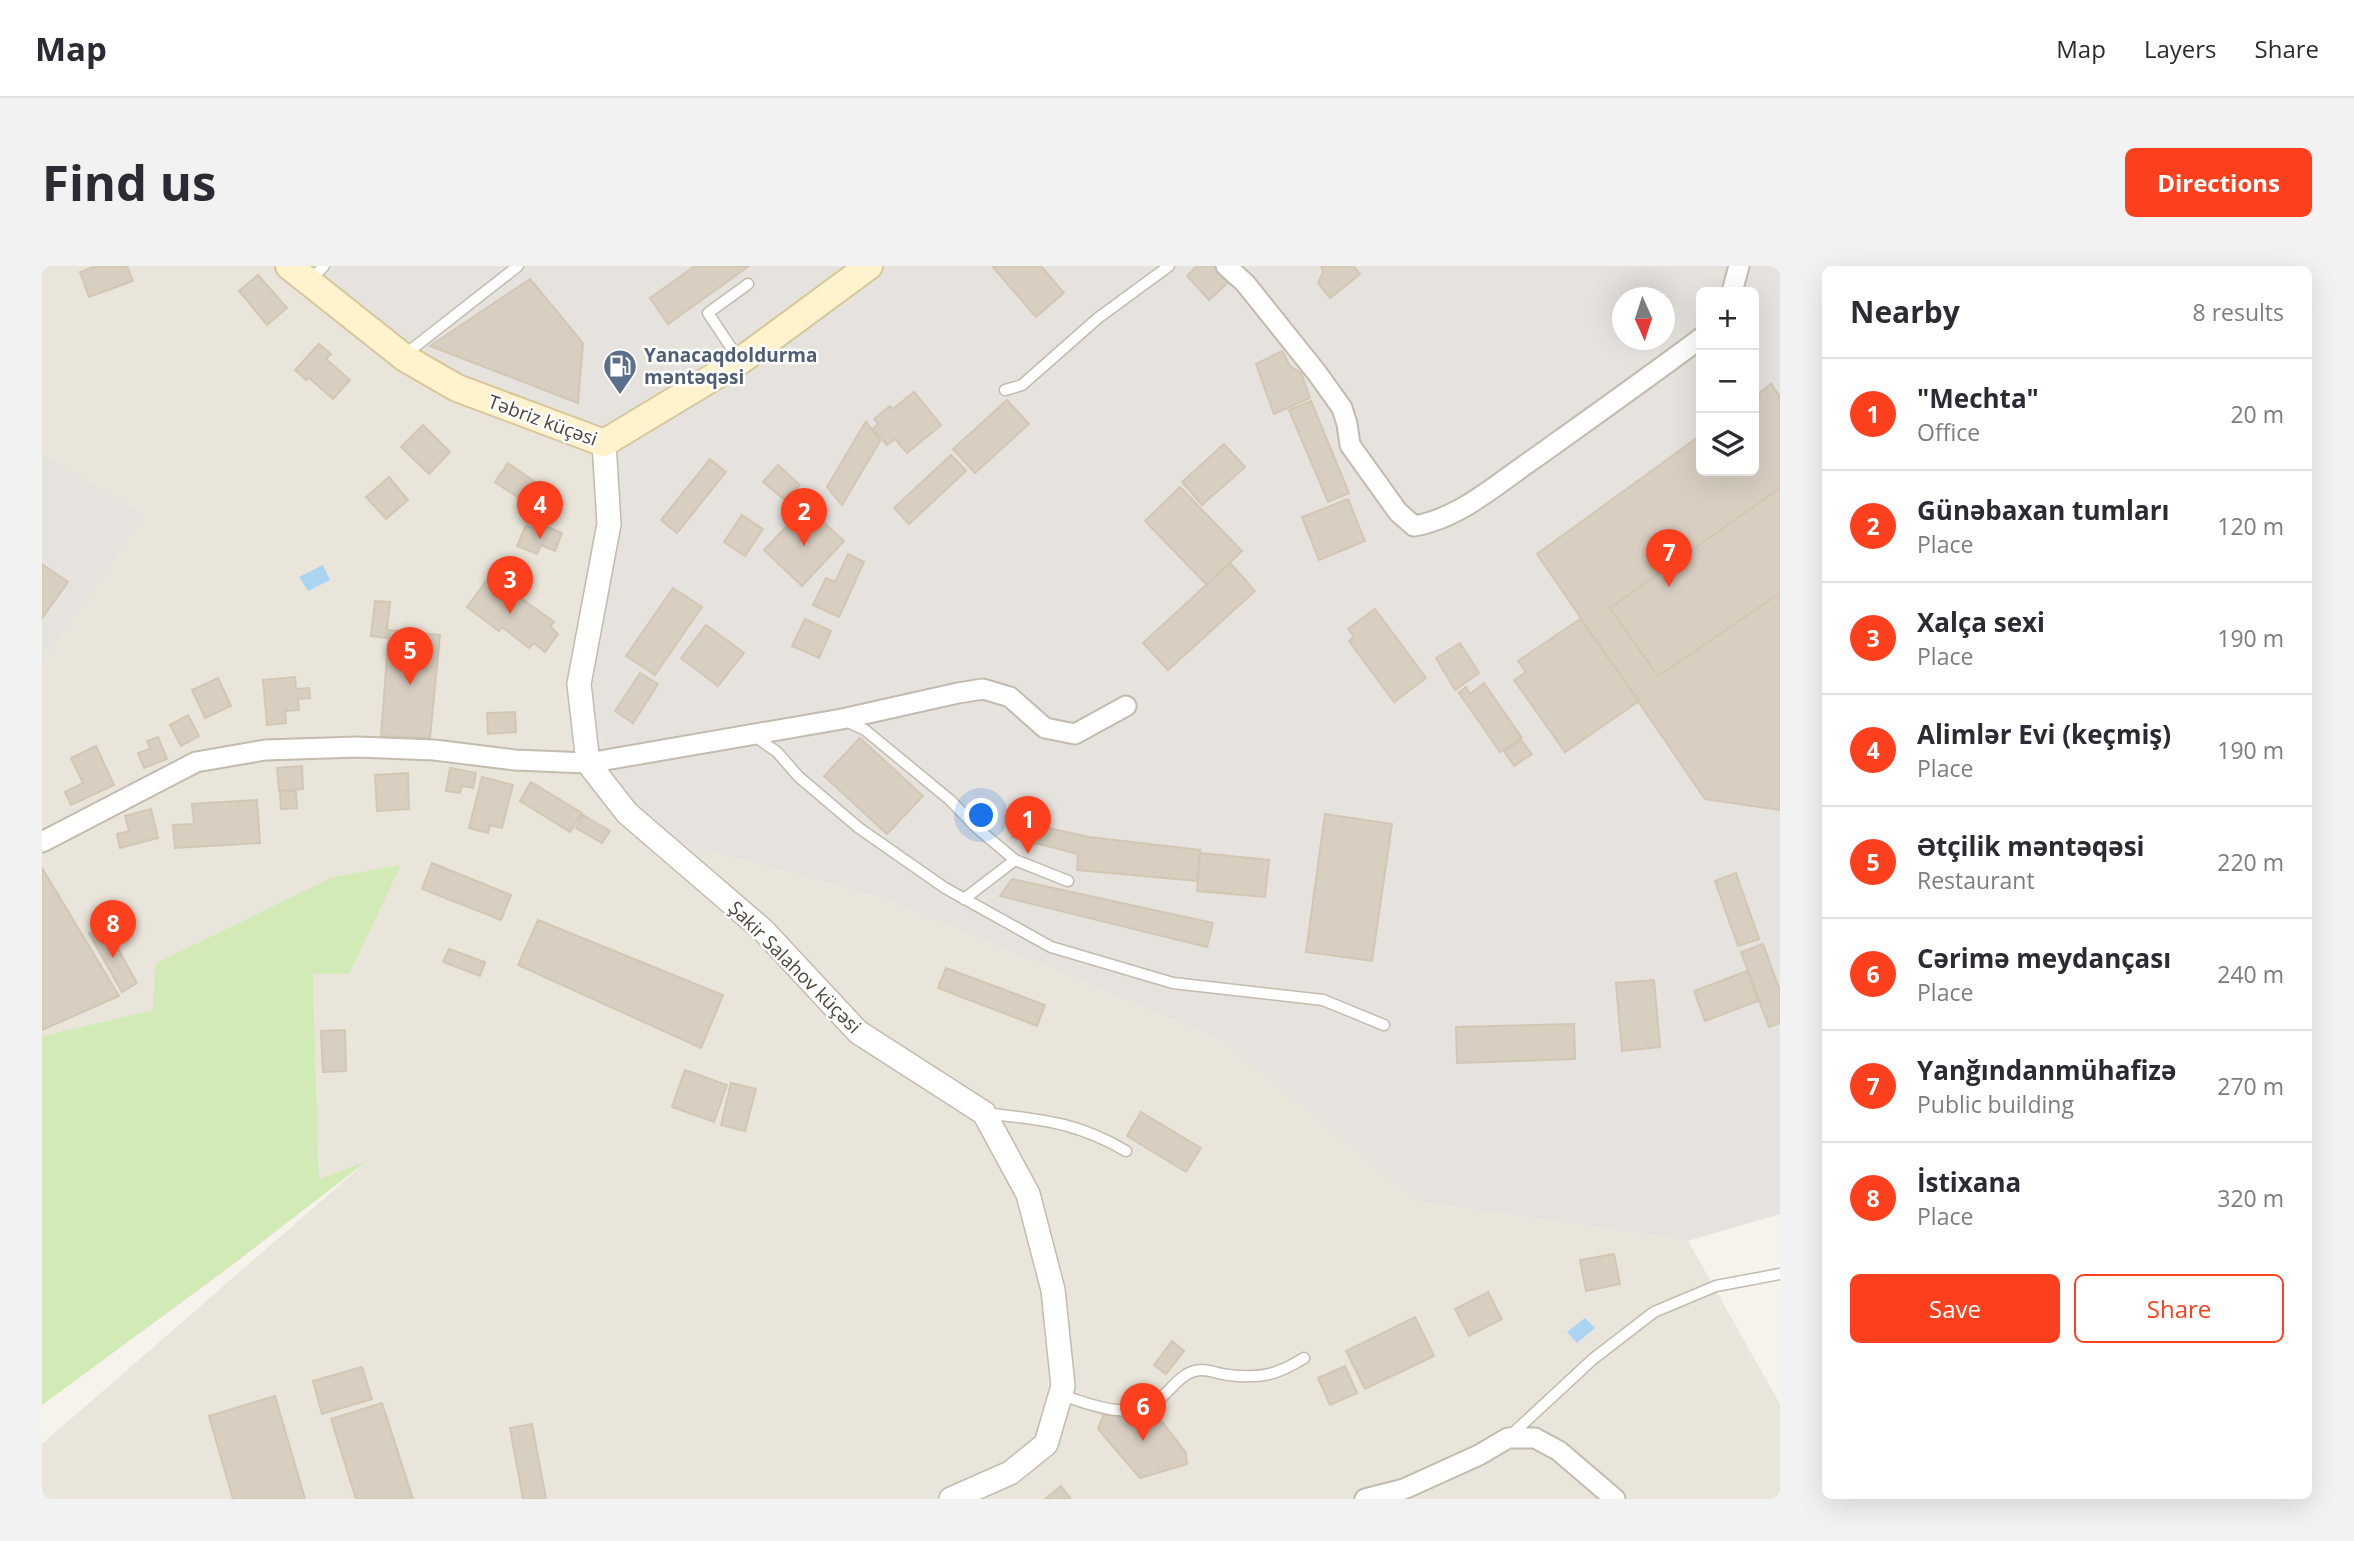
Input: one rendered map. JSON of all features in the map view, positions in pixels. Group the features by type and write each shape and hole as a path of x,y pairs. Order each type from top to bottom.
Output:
{"main road":[{"name":"Təbriz küçəsi","path":"308,271 403,356 457,388 604,443 740,361 869,266"}],"street":[{"path":"1226,266 1245,283 1317,373 1342,408 1350,445 1398,512 1414,526 1430,523 1472,501 1696,342"},
{"path":"1733,287 1739,266"},
{"path":"588,764 579,684 609,524 604,443"},
{"path":"42,842 196,762 265,750 358,747 434,750 515,760 588,764 842,719 983,689 1010,697 1045,728 1075,734 1126,706"},
{"name":"Şakir Salahov küçəsi","path":"588,764 627,813 764,931 858,1032 984,1113 1028,1194 1054,1290 1063,1386 1061,1395 1046,1444 1010,1473 951,1499"},
{"path":"1365,1499 1404,1489 1479,1455 1508,1438 1535,1438 1559,1451 1615,1499"}],"lane":[{"path":"403,356 518,266"},
{"path":"1005,390 1022,385 1098,317 1169,266"},
{"path":"740,361 708,313 748,284"},
{"path":"842,719 865,730 950,800 1015,860 1068,881"},
{"path":"753,735 777,752 799,777 859,828 964,899 1051,947 1173,983 1323,1000 1384,1025"},
{"path":"964,899 1015,860"},
{"path":"984,1113 1063,1123 1100,1136 1126,1151"},
{"path":"1508,1438 1593,1359 1654,1312 1716,1286 1780,1274"},
{"path":"1061,1395 1101,1408 1123,1411 1154,1403 1179,1379 1200,1370 1251,1376 1283,1372 1304,1358"}],"shaded area":[{"path":"42,266 304,266 462,380 617,453 591,703 627,829 885,899 1223,1041 1419,1202 1688,1241 1780,1404 1780,1499 42,1499 42,1444 365,1163 319,1179 313,973 400,866 333,877 153,1010 42,1036 42,663 146,515 42,453"},
{"path":"304,266 1780,266 1780,1214 1688,1241 1419,1202 1223,1041 885,899 627,829 591,703 617,453 462,380"},
{"path":"42,453 146,515 42,663"}],"green space":[{"path":"401,865 349,974 313,974 319,1179 367,1161 231,1266 42,1405 42,1036 153,1010 155,964 333,877"}],"water":[{"path":"323,565 330,580 308,591 299,577"},
{"path":"1585,1318 1595,1328 1577,1343 1567,1332"}],"building":[{"path":"96,266 127,266 133,281 89,297 80,272"},
{"path":"695,266 749,266 668,324 650,298"},
{"path":"992,266 1041,266 1064,293 1036,317"},
{"path":"1197,266 1219,266 1232,279 1209,300 1187,276"},
{"path":"1321,266 1353,266 1360,274 1330,298 1318,283 1323,272"},
{"path":"258,275 287,308 267,325 239,291"},
{"path":"530,279 583,343 578,403 430,346"},
{"path":"319,344 331,354 326,359 350,380 333,399 309,378 306,380 295,370"},
{"path":"1282,351 1290,366 1301,373 1310,398 1274,414 1256,364"},
{"path":"1771,384 1780,397 1780,436 1759,450 1759,413 1759,394"},
{"path":"1771,384 1780,397 1780,810 1705,799 1537,554 1696,439 1696,476 1759,476 1759,393"},
{"path":"914,392 941,425 907,453 895,439 887,445 873,429 878,424 874,419 890,406 893,409"},
{"path":"1007,400 1029,424 975,473 953,449"},
{"path":"1311,401 1349,493 1328,502 1289,410"},
{"path":"866,421 880,441 842,505 827,487"},
{"path":"423,425 450,452 429,474 401,447"},
{"path":"1224,444 1245,467 1202,505 1182,482"},
{"path":"951,455 966,471 909,524 894,508"},
{"path":"710,459 726,472 677,533 661,520"},
{"path":"508,463 552,494 539,512 495,482"},
{"path":"778,465 800,485 786,501 763,482"},
{"path":"389,477 408,500 386,519 366,497"},
{"path":"1180,487 1242,551 1207,585 1145,521"},
{"path":"1780,488 1780,593 1658,676 1610,608"},
{"path":"1348,499 1365,541 1319,560 1302,517"},
{"path":"806,506 844,541 802,586 764,550"},
{"path":"742,515 763,529 745,556 724,542"},
{"path":"540,524 562,533 555,551 541,545 537,554 517,546 526,525 537,530"},
{"path":"848,554 864,562 839,617 813,605 826,578 835,582"},
{"path":"1230,563 1255,591 1168,670 1143,643"},
{"path":"42,564 68,582 42,618"},
{"path":"490,576 554,622 550,626 558,634 545,652 534,643 529,648 502,627 499,631 467,607"},
{"path":"673,588 702,607 655,675 626,656"},
{"path":"375,601 390,602 386,638 371,636"},
{"path":"1375,609 1426,678 1394,702 1349,641 1354,637 1348,629"},
{"path":"805,619 831,631 819,658 792,646"},
{"path":"1580,619 1639,701 1565,752 1514,680 1526,672 1518,661"},
{"path":"706,625 744,653 718,686 681,658"},
{"path":"389,630 440,635 430,738 381,736"},
{"path":"1460,643 1479,673 1455,690 1436,658"},
{"path":"640,673 658,684 633,723 615,711"},
{"path":"295,677 296,689 309,688 310,698 298,699 299,710 285,711 286,723 267,725 263,680"},
{"path":"218,678 231,706 205,718 192,690"},
{"path":"1484,683 1522,738 1500,752 1459,693 1466,687 1470,694"},
{"path":"515,712 516,732 488,734 487,713"},
{"path":"188,715 199,736 181,746 170,725"},
{"path":"158,737 167,759 144,768 138,753 150,749 147,741"},
{"path":"860,738 923,796 887,834 824,776"},
{"path":"1521,740 1532,754 1514,766 1504,751"},
{"path":"96,746 114,785 71,805 65,792 83,783 71,758"},
{"path":"302,766 303,789 279,791 277,768"},
{"path":"450,768 476,773 473,788 462,786 460,793 446,791"},
{"path":"408,773 409,809 377,811 375,775"},
{"path":"482,777 513,785 502,828 490,825 488,833 469,828"},
{"path":"531,782 582,813 570,832 520,801"},
{"path":"296,791 297,808 281,809 280,792"},
{"path":"257,800 260,843 175,848 173,825 194,824 192,804"},
{"path":"151,809 158,838 120,848 117,834 129,831 125,816"},
{"path":"1325,814 1392,824 1372,961 1306,952"},
{"path":"583,815 610,831 602,843 576,828"},
{"path":"1013,820 1089,837 1200,850 1197,881 1077,870 1078,854 1012,837"},
{"path":"1200,853 1269,860 1265,897 1197,891"},
{"path":"432,863 511,895 501,920 422,889"},
{"path":"42,868 119,996 42,1030"},
{"path":"1736,873 1759,939 1738,946 1715,881"},
{"path":"1012,879 1213,923 1207,947 1000,896"},
{"path":"538,920 723,995 701,1048 518,965"},
{"path":"104,924 137,983 122,992 89,933"},
{"path":"1763,944 1780,991 1780,1023 1769,1027 1741,952"},
{"path":"449,949 485,962 480,976 443,962"},
{"path":"946,968 1045,1005 1037,1026 938,988"},
{"path":"1747,971 1758,1001 1705,1021 1694,991"},
{"path":"1654,980 1660,1047 1622,1051 1616,983"},
{"path":"1574,1024 1575,1059 1457,1063 1456,1027"},
{"path":"345,1030 346,1071 323,1072 321,1031"},
{"path":"685,1070 727,1085 714,1122 672,1107"},
{"path":"731,1083 756,1089 745,1131 721,1125"},
{"path":"1141,1112 1201,1148 1186,1172 1127,1136"},
{"path":"1614,1254 1620,1284 1586,1291 1580,1260"},
{"path":"1488,1292 1502,1319 1469,1336 1455,1309"},
{"path":"1415,1317 1434,1356 1365,1389 1346,1351"},
{"path":"1172,1341 1184,1351 1166,1374 1154,1365"},
{"path":"1345,1366 1357,1393 1330,1405 1318,1378"},
{"path":"362,1367 372,1399 322,1414 313,1381"},
{"path":"275,1396 305,1499 233,1499 209,1416"},
{"path":"382,1403 413,1499 356,1499 331,1419"},
{"path":"1151,1407 1186,1453 1187,1464 1140,1478 1098,1429 1103,1416"},
{"path":"532,1424 546,1499 523,1499 510,1428"},
{"path":"1061,1486 1071,1499 1045,1499"}],"place":[{"name":"Yanacaqdoldurma məntəqəsi","path":"620,396"},
{"name":"Alimlər Evi (keçmiş)","path":"540,539"},
{"name":"Günəbaxan tumları","path":"804,546"},
{"name":"Yanğındanmühafizə","path":"1669,587"},
{"name":"Xalça sexi","path":"510,614"},
{"name":"Ətçilik məntəqəsi","path":"410,685"},
{"name":"\"Mechta\"","path":"1028,854"},
{"name":"İstixana","path":"113,958"},
{"name":"Cərimə meydançası","path":"1143,1441"}]}
